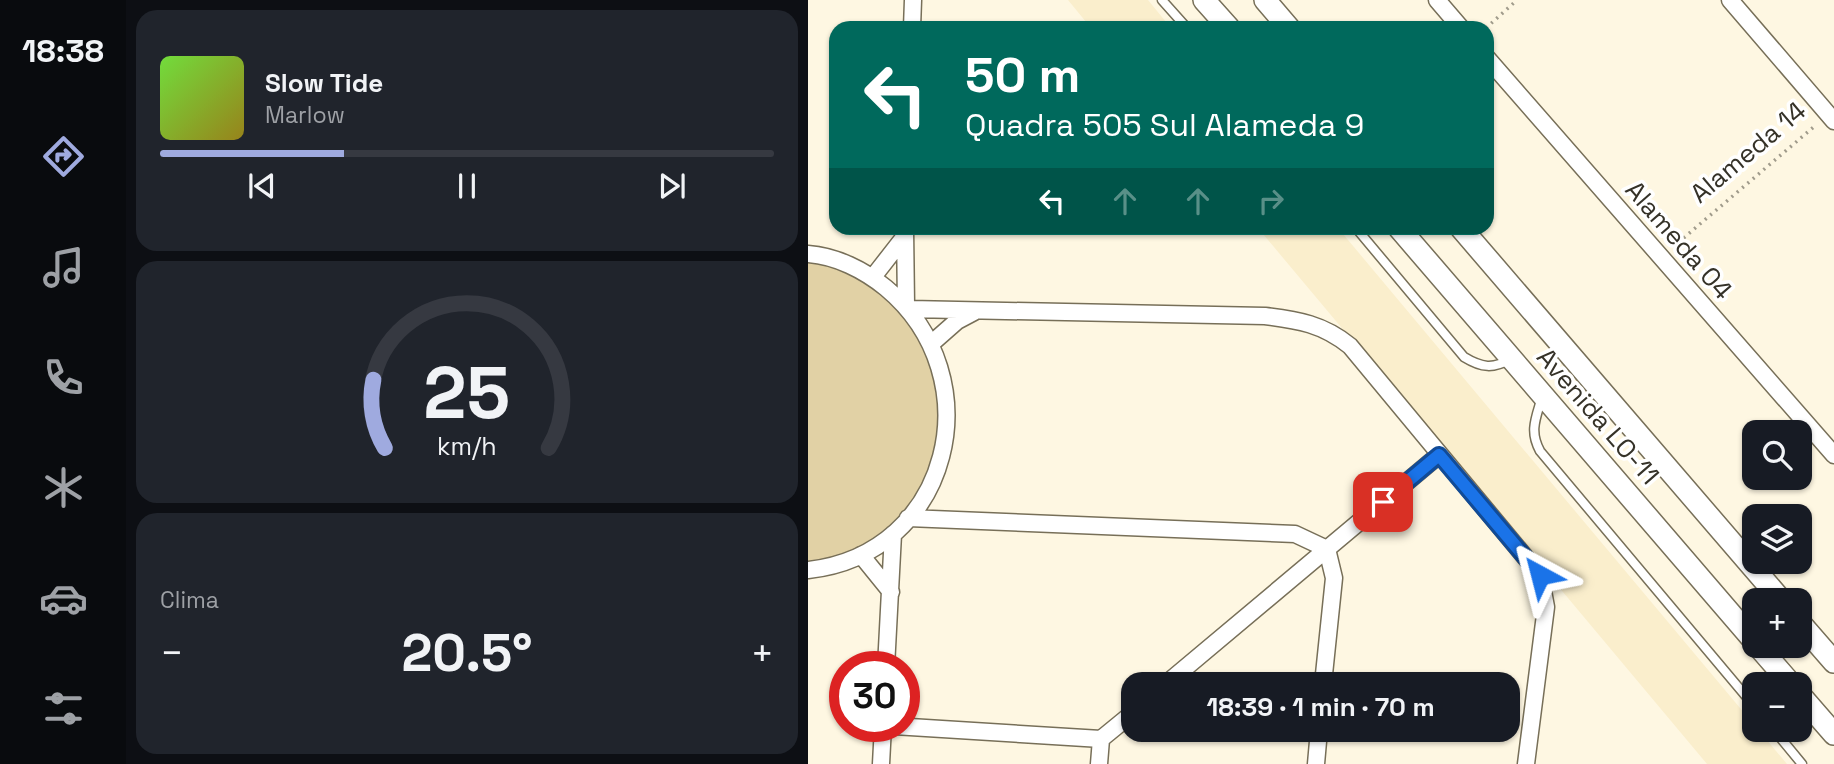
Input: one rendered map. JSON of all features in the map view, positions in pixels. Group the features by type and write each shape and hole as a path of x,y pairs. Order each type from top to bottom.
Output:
{"street":[{"path":"912,21 913,0"},
{"path":"1204,0 1223,21"},
{"path":"1265,0 1283,21"},
{"path":"1437,0 1455,21"},
{"path":"1730,0 1832,116"},
{"name":"Alameda 04","path":"1494,66 1834,455"},
{"path":"873,277 903,235"},
{"path":"905,235 908,307"},
{"name":"Avenida LO-11","path":"1405,235 1742,627"},
{"name":"Avenida LO-11","path":"1467,235 1771,588"},
{"path":"808,254 844,263 873,277 908,307 932,342 945,380 948,420 941,459 925,496 908,518 893,534 861,555 826,568 808,570"},
{"path":"908,307 974,312 1265,316 1310,322 1335,334 1350,346 1540,575 1546,607 1526,764"},
{"path":"932,342 957,321 974,312"},
{"path":"1180,672 1439,455"},
{"path":"925,496 956,519"},
{"path":"908,518 1295,534 1327,549"},
{"path":"887,651 893,534"},
{"path":"1324,672 1334,578 1327,549"},
{"path":"861,555 891,592"},
{"path":"1812,637 1834,662"},
{"path":"1768,658 1781,672"},
{"path":"1812,708 1834,733"},
{"path":"920,728 1101,739 1121,723"},
{"path":"1099,764 1101,739"},
{"path":"881,764 882,742"},
{"path":"1316,764 1318,742"}],"lane":[{"path":"1162,0 1181,21"},
{"path":"1362,235 1464,357 1483,367 1496,367 1511,359"},
{"path":"1543,394 1532,429 1540,451 1742,692"},
{"path":"1784,742 1802,764"}],"path":[{"path":"1494,21 1517,0"},
{"name":"Alameda 14","path":"1661,257 1832,116"}],"shaded area":[{"path":"1068,0 1148,0 1165,21 1085,21"},
{"path":"1264,235 1344,235 1742,710 1742,742 1769,742 1787,764 1707,764"},
{"path":"808,255 873,277 932,343 948,420 908,518 861,555 808,567"}],"route":[{"path":"1383,502 1439,455 1540,575"}]}
